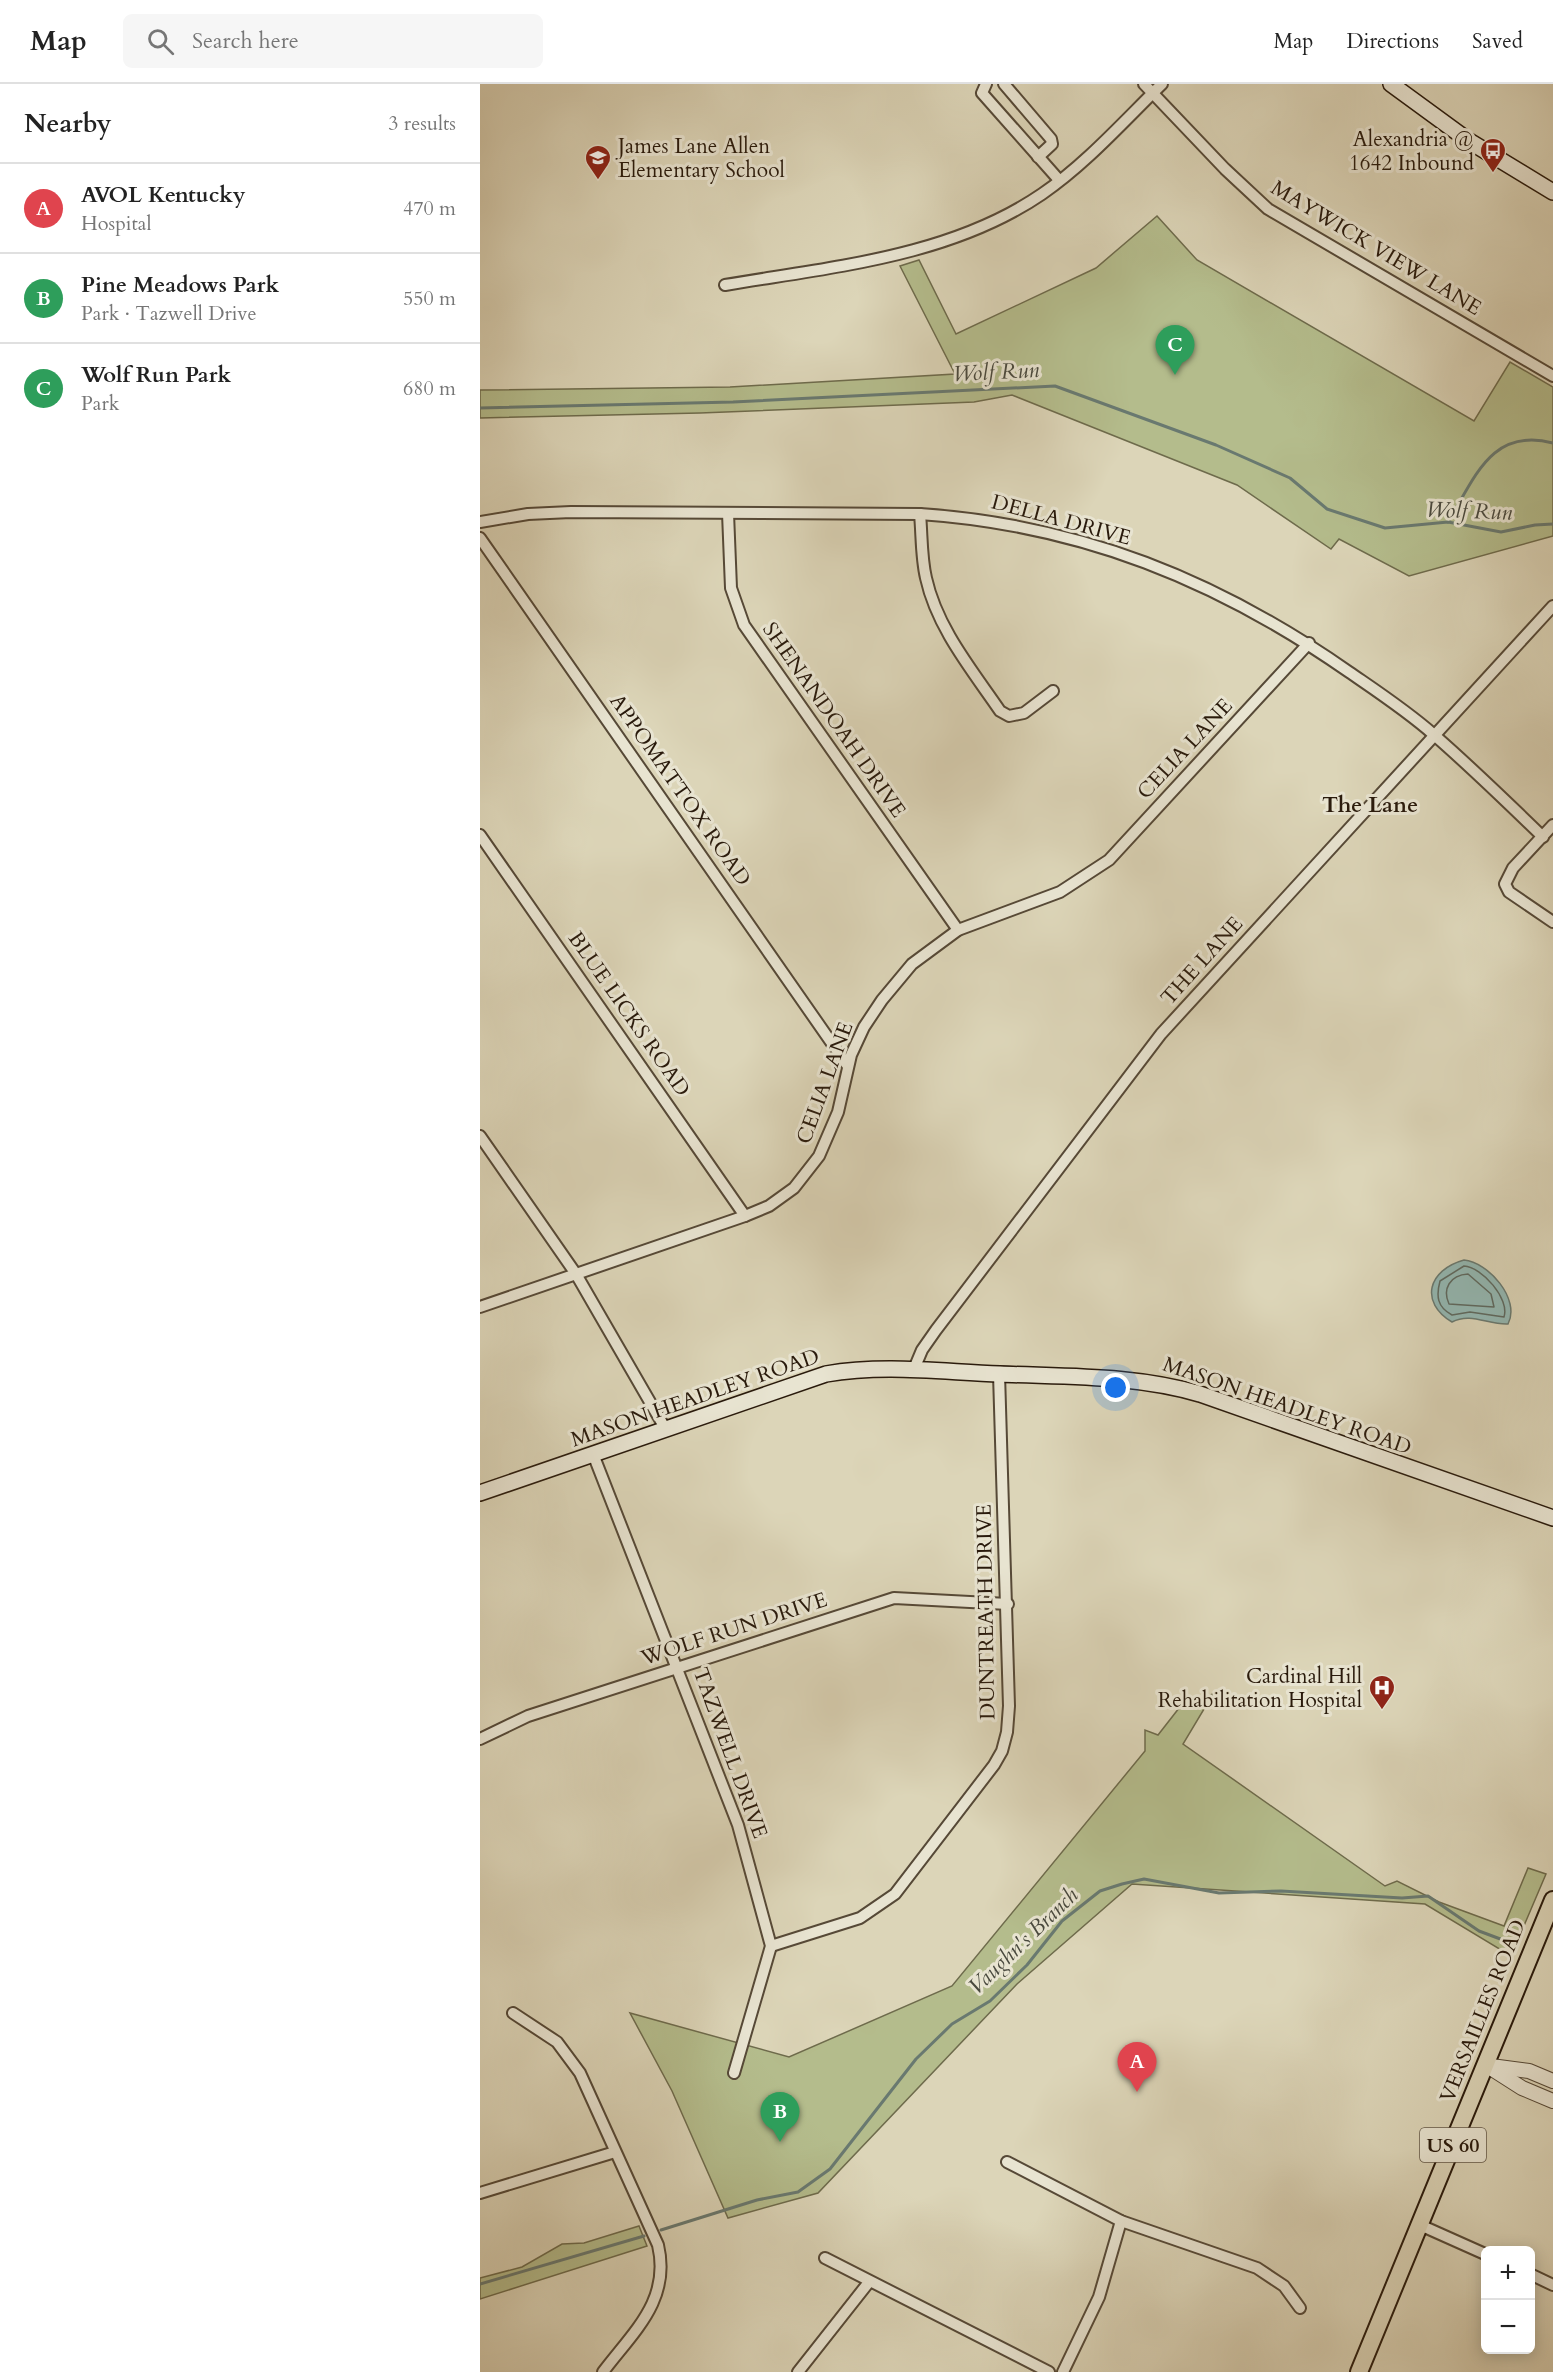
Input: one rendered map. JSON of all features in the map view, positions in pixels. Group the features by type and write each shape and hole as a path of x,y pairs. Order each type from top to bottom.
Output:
{"main road":[{"path":"1391,84 1465,139 1553,192"},
{"name":"MASON HEADLEY ROAD","path":"480,1493 826,1374 857,1370 914,1369 1119,1378 1163,1384 1200,1394 1553,1518"},
{"name":"VERSAILLES ROAD","path":"1359,2372 1553,1900"}],"street":[{"path":"1004,84 1051,139 1052,144 1038,157"},
{"name":"MAYWICK VIEW LANE","path":"1144,84 1225,169 1268,208 1553,376"},
{"path":"725,285 840,267 950,238 1020,207 1059,180 1162,84"},
{"path":"981,85 982,93 1059,180"},
{"name":"DELLA DRIVE","path":"480,522 520,515 571,512 920,514 995,521 1103,548 1206,586 1309,643 1434,735 1543,837"},
{"name":"SHENANDOAH DRIVE","path":"728,513 731,588 744,625 958,930"},
{"path":"920,514 924,565 937,610 966,660 1000,711 1009,716 1024,713 1053,691"},
{"name":"APPOMATTOX ROAD","path":"480,538 848,1065"},
{"name":"THE LANE","path":"914,1369 922,1350 936,1330 1161,1034 1553,606"},
{"name":"CELIA LANE","path":"480,1307 745,1216 783,1197 805,1177 830,1134 838,1112 848,1065 864,1027 882,1000 912,964 958,930 1060,891 1108,860 1309,643"},
{"path":"1553,825 1507,877 1506,887 1553,922"},
{"name":"BLUE LICKS ROAD","path":"480,835 745,1216"},
{"path":"480,1136 576,1274 665,1428"},
{"name":"DUNTREATH DRIVE","path":"771,1946 860,1918 875,1910 902,1886 982,1784 1002,1751 1007,1732 1008,1604 999,1374"},
{"name":"TAZWELL DRIVE","path":"593,1454 738,1824 771,1946"},
{"name":"WOLF RUN DRIVE","path":"480,1739 528,1716 894,1598 1008,1604"},
{"path":"734,2073 771,1946"},
{"path":"513,2013 557,2042 571,2059 587,2087 658,2245 662,2264 660,2290 649,2310 603,2372"},
{"path":"1486,2065 1529,2071 1553,2080"},
{"path":"1486,2065 1522,2088 1553,2101"},
{"path":"480,2193 615,2152"},
{"path":"1007,2162 1121,2221 1257,2268 1284,2286 1300,2308"},
{"path":"1063,2372 1100,2297 1121,2221"},
{"path":"1420,2225 1481,2252"},
{"path":"825,2258 1049,2372"},
{"path":"1535,2276 1553,2285"},
{"path":"798,2372 869,2282"}],"green space":[{"path":"1157,216 1197,260 1474,421 1510,362 1553,387 1553,536 1409,576 1339,539 1331,549 1237,485 1012,395 974,402 700,413 480,418 480,390 730,387 955,374 900,266 919,260 956,334 1096,268"},
{"path":"1213,1694 1183,1744 1385,1886 1397,1881 1439,1902 1504,1926 1528,1868 1546,1874 1511,1956 1425,1904 1132,1884 1017,1984 818,2193 728,2218 672,2091 630,2013 789,2057 952,1986 1145,1751 1145,1730 1158,1735 1183,1703"},
{"path":"639,2226 647,2246 480,2299 480,2278 522,2267 562,2244 584,2243"}],"water":[{"path":"1464,1260 1483,1267 1500,1283 1510,1304 1511,1314 1508,1324 1466,1318 1452,1322 1435,1305 1432,1287 1436,1279 1442,1271"}],"waterway":[{"name":"Wolf Run","path":"480,408 733,402 1055,386 1216,445 1290,478 1327,509 1385,528 1448,522 1501,532 1553,524"},
{"path":"1448,522 1477,473 1500,449 1514,442 1532,440 1553,443"},
{"name":"Vaughn's Branch","path":"661,2230 757,2200 798,2192 830,2169 916,2059 952,2024 990,2001 1027,1965 1062,1921 1100,1891 1144,1879 1219,1893 1281,1891 1402,1898 1428,1896 1479,1931 1511,1943"},
{"name":"Vaughn's Branch","path":"480,2284 644,2236"}],"place":[{"name":"Alexandria @ 1642 Inbound","path":"1493,174"},
{"name":"James Lane Allen Elementary School","path":"598,181"},
{"name":"Wolf Run Park","path":"1175,375"},
{"name":"Cardinal Hill Rehabilitation Hospital","path":"1382,1711"},
{"name":"AVOL Kentucky","path":"1137,2092"},
{"name":"Pine Meadows Park","path":"780,2142"}],"district":[{"name":"The Lane","path":"1370,805"}]}
